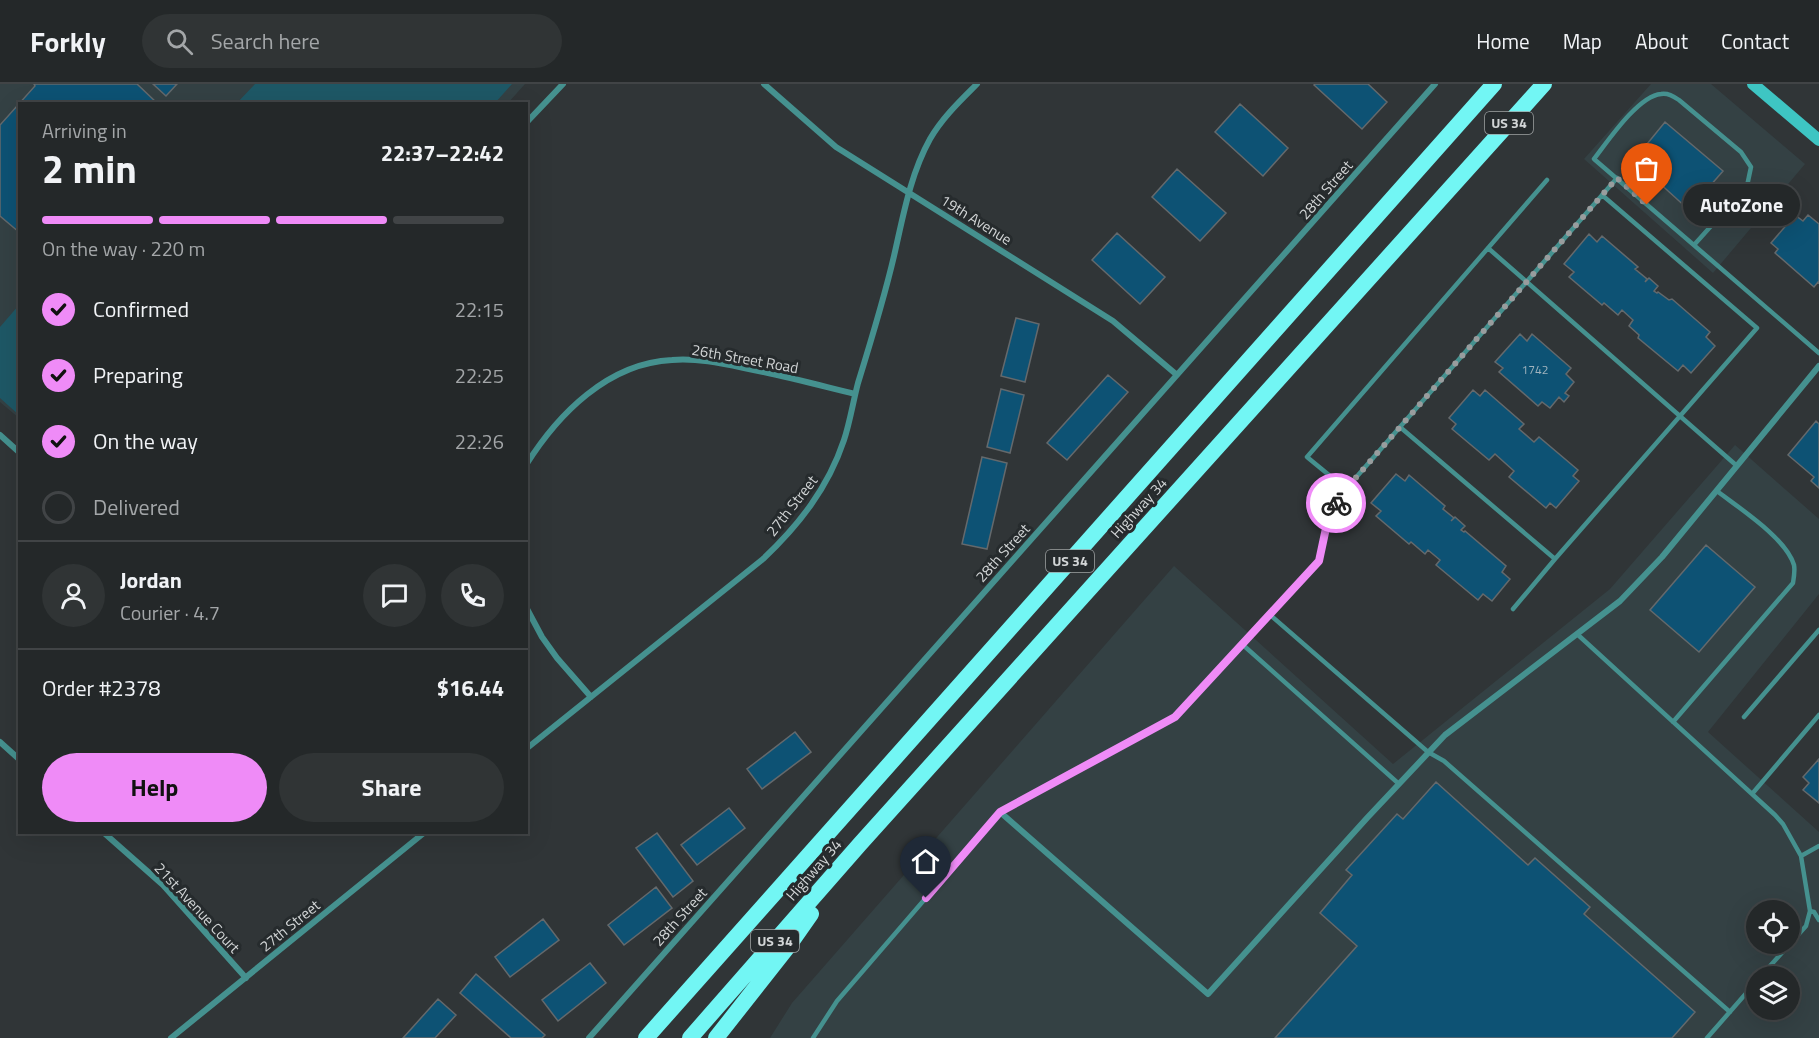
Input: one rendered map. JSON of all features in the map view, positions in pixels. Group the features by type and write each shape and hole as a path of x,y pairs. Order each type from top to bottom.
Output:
{"highway":[{"name":"Highway 34","path":"646,1038 1494,84"},
{"name":"Highway 34","path":"690,1038 860,844 1544,84"},
{"path":"716,1038 790,944 860,844"}],"main road":[{"path":"1753,84 1819,140"}],"street":[{"path":"528,121 563,84"},
{"name":"19th Avenue","path":"764,84 836,147 1113,321 1177,375"},
{"name":"27th Street","path":"528,747 763,559 797,524 816,499 830,476 844,439 884,296 909,193 923,152 932,136 977,84"},
{"name":"28th Street","path":"589,1038 1435,84"},
{"name":"26th Street Road","path":"528,462 563,416 581,399 626,371 646,364 692,359 776,374 855,394"},
{"path":"1000,812 1208,994 1445,735 1620,601 1662,557 1819,366"},
{"path":"0,435 18,451"},
{"path":"528,611 542,638 556,658 591,696"},
{"path":"0,742 18,758"},
{"name":"21st Avenue Court","path":"105,834 163,885 246,978"},
{"name":"27th Street","path":"171,1038 422,834"}],"lane":[{"path":"1694,245 1747,186 1751,167 1741,152 1679,100 1671,95 1661,94 1650,98 1631,113 1594,159 1819,353"},
{"path":"813,1038 837,1001 1000,812 1175,717 1243,645 1319,561 1329,514 1346,489 1617,178"},
{"path":"1346,489 1307,457 1547,180"},
{"path":"1513,609 1757,328 1602,195"},
{"path":"1488,249 1737,466"},
{"path":"1400,427 1555,559"},
{"path":"1673,722 1793,583 1795,567 1788,551 1770,532 1717,491"},
{"path":"1269,614 1428,752 1444,761 1730,1012"},
{"path":"1744,717 1819,630"},
{"path":"1576,633 1784,824 1801,856 1810,911 1806,926 1770,966"},
{"path":"1243,645 1399,784"},
{"path":"1752,794 1819,716"},
{"path":"1801,856 1819,846"},
{"path":"1810,911 1814,912 1819,920"},
{"path":"1707,1038 1746,994"}],"shaded area":[{"path":"0,84 525,84 509,102 18,102 18,417 0,402"},
{"path":"255,84 512,84 496,102 238,102"},
{"path":"1651,84 1711,84 1805,164 1713,273 1584,159"},
{"path":"18,306 18,414 0,398 0,327"},
{"path":"1735,445 1819,519 1819,594 1708,732 1819,832 1819,1038 770,1038 792,1003 1174,566 1393,764 1610,589"}],"building":[{"path":"34,84 137,84 156,102 21,102 35,86"},
{"path":"153,84 177,84 166,96"},
{"path":"1315,84 1368,84 1387,102 1362,129"},
{"path":"1240,104 1288,148 1263,176 1215,132"},
{"path":"18,105 18,231 0,216 0,125"},
{"path":"1665,122 1723,171 1689,210 1634,160"},
{"path":"1177,169 1226,213 1200,241 1152,197"},
{"path":"1795,215 1803,221 1808,215 1819,224 1819,283 1814,287 1775,253 1778,249 1771,243"},
{"path":"1117,233 1165,277 1140,304 1092,260"},
{"path":"1589,234 1597,242 1602,236 1638,267 1635,269 1647,279 1645,282 1649,278 1658,286 1654,291 1669,300 1672,299 1710,332 1706,337 1715,346 1691,373 1683,365 1678,371 1638,338 1639,335 1629,326 1633,320 1622,310 1618,315 1604,303 1602,305 1569,277 1574,272 1564,264"},
{"path":"1016,318 1039,324 1025,382 1001,376"},
{"path":"1520,334 1527,341 1532,334 1571,368 1566,374 1574,382 1565,393 1569,396 1564,402 1559,397 1550,408 1542,402 1538,406 1499,372 1503,368 1495,362"},
{"path":"1108,375 1128,392 1067,460 1047,443"},
{"path":"1001,389 1024,395 1010,453 987,447"},
{"path":"1473,390 1480,396 1485,390 1524,424 1519,429 1534,442 1539,437 1578,470 1573,476 1579,481 1556,508 1550,503 1546,508 1509,477 1514,471 1495,454 1489,460 1452,429 1456,424 1449,418"},
{"path":"1816,421 1819,424 1819,488 1811,481 1814,477 1788,455"},
{"path":"982,457 1007,463 987,549 962,544"},
{"path":"1396,474 1405,481 1409,475 1445,506 1443,509 1465,526 1461,530 1506,566 1502,572 1510,579 1492,601 1483,594 1478,600 1436,565 1440,560 1428,550 1425,554 1411,542 1409,544 1376,516 1381,511 1371,503"},
{"path":"1706,545 1755,587 1699,652 1650,610"},
{"path":"795,732 811,752 762,789 747,769"},
{"path":"1819,759 1819,803 1803,790 1809,783 1803,777"},
{"path":"1436,782 1528,865 1535,858 1590,907 1584,914 1695,1012 1672,1038 1275,1038 1357,946 1320,913 1352,875 1346,870 1397,814 1403,819"},
{"path":"729,808 745,828 697,865 681,845"},
{"path":"657,833 693,881 673,897 636,848"},
{"path":"656,887 672,908 624,945 608,925"},
{"path":"543,919 559,940 510,977 495,957"},
{"path":"590,963 606,983 558,1021 542,1000"},
{"path":"476,974 545,1035 542,1038 511,1038 460,993"},
{"path":"438,999 456,1015 435,1038 403,1038"}],"way so far":[{"path":"1336,503 1617,178 1647,205"}],"place":[{"name":"AutoZone","path":"1647,205"}],"route":[{"path":"926,898 1000,812 1079,767 1175,717 1319,561 1329,514 1336,503"}]}
